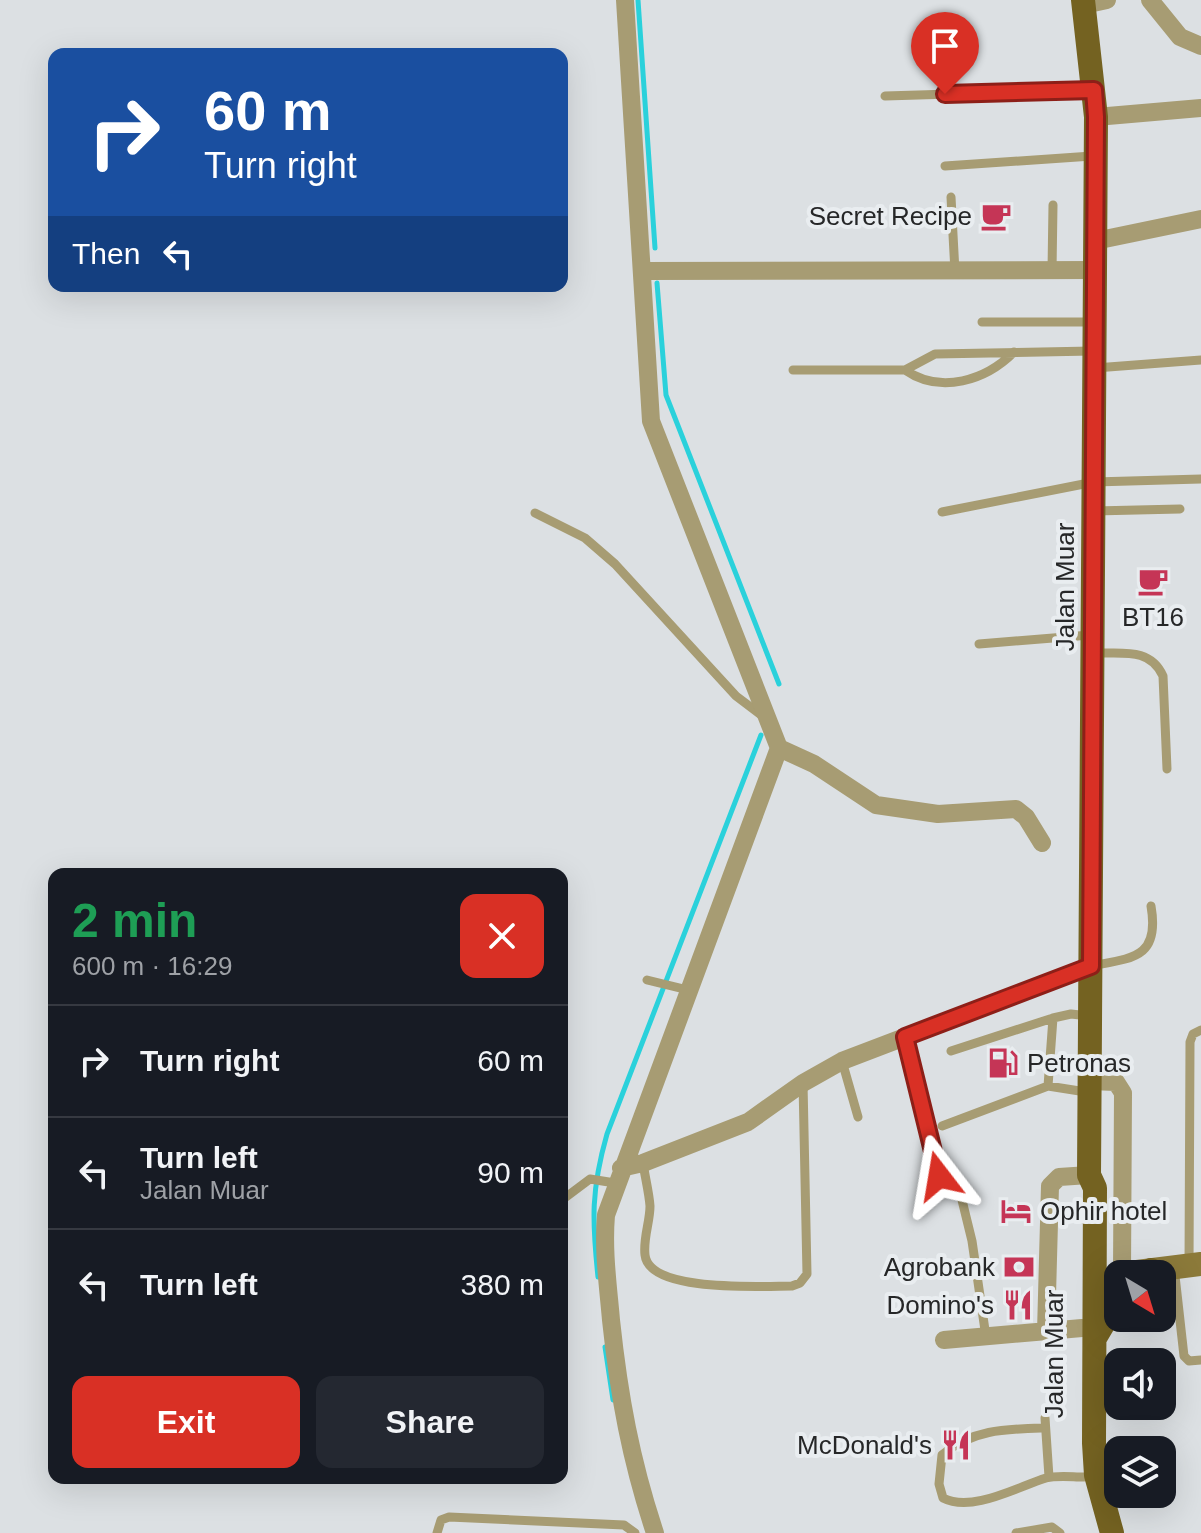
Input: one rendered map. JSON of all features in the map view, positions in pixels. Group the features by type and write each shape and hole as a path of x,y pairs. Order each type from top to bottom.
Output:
{"main road":[{"name":"Jalan Muar","path":"1091,2 1096,156 1089,1175 1095,1188 1105,1260"},
{"name":"Jalan Muar","path":"1100,1533 1084,1477 1088,1334 1104,1285"},
{"path":"1088,1334 1104,1315"},
{"name":"Jalan Muar","path":"1088,1334 1096,1475 1112,1533"}],"street":[{"path":"625,0 651,421 779,748 814,764 876,805 938,814 1016,809 1026,817 1042,843"},
{"path":"1150,0 1180,37 1201,46"},
{"path":"1096,117 1201,108"},
{"path":"1095,241 1201,219"},
{"path":"642,271 1095,270"},
{"path":"655,1533 633,1469 619,1395 604,1238 606,1215 616,1178 779,748"},
{"path":"616,1178 643,1163 748,1122 803,1083 842,1061 1091,966"},
{"path":"1090,1087 1116,1082 1123,1093 1108,1260"},
{"path":"1046,1332 1050,1186 1059,1177 1089,1175"},
{"path":"944,1340 1046,1332 1088,1334"}],"lane":[{"path":"885,96 1094,90"},
{"path":"945,166 1096,156"},
{"path":"951,197 955,272"},
{"path":"1052,271 1053,205"},
{"path":"982,322 1095,322"},
{"path":"793,370 905,370 930,381 952,383 983,376 1014,352"},
{"path":"905,370 935,354 1014,352 1095,360 1201,360"},
{"path":"942,512 1094,482 1201,479"},
{"path":"1094,511 1180,509"},
{"path":"535,513 585,538 605,555 736,696 767,720"},
{"path":"979,644 1093,644 1150,656 1163,676 1167,769"},
{"path":"1091,966 1135,958 1147,947 1155,928 1151,906"},
{"path":"647,980 686,990"},
{"path":"951,1051 1053,1018 1071,1014 1090,1016"},
{"path":"1048,1086 1053,1018"},
{"path":"1173,1260 1190,1042 1193,1034 1201,1030"},
{"path":"905,1037 939,1176"},
{"path":"842,1061 858,1117"},
{"path":"643,1163 650,1208 645,1257 651,1271 661,1276 717,1285 792,1286 800,1283 807,1274 803,1083"},
{"path":"942,1126 1048,1086 1090,1087"},
{"path":"568,1196 590,1179 616,1178"},
{"path":"960,1192 972,1241 986,1337"},
{"path":"1176,1297 1184,1356 1189,1361 1201,1360"},
{"path":"1049,1477 1045,1423 968,1437 942,1455 939,1484 943,1498 951,1502 970,1502 1049,1477 1084,1477"},
{"path":"437,1533 441,1520 449,1517 624,1525 635,1533"},
{"path":"1016,1533 1052,1527 1060,1533"}],"waterway":[{"path":"638,0 655,248"},
{"path":"657,283 666,395 779,684"},
{"path":"598,1277 594,1205 607,1134 761,735"},
{"path":"605,1347 613,1400"}],"place":[{"name":"Secret Recipe","path":"996,216"},
{"name":"BT16","path":"1153,581"},
{"name":"Petronas","path":"1003,1063"},
{"name":"Ophir hotel","path":"1016,1211"},
{"name":"Agrobank","path":"1019,1267"},
{"name":"Domino's","path":"1018,1305"},
{"name":"McDonald's","path":"956,1445"}],"route":[{"path":"939,1176 905,1037 1091,966 1096,117 1094,90 945,94"}]}
